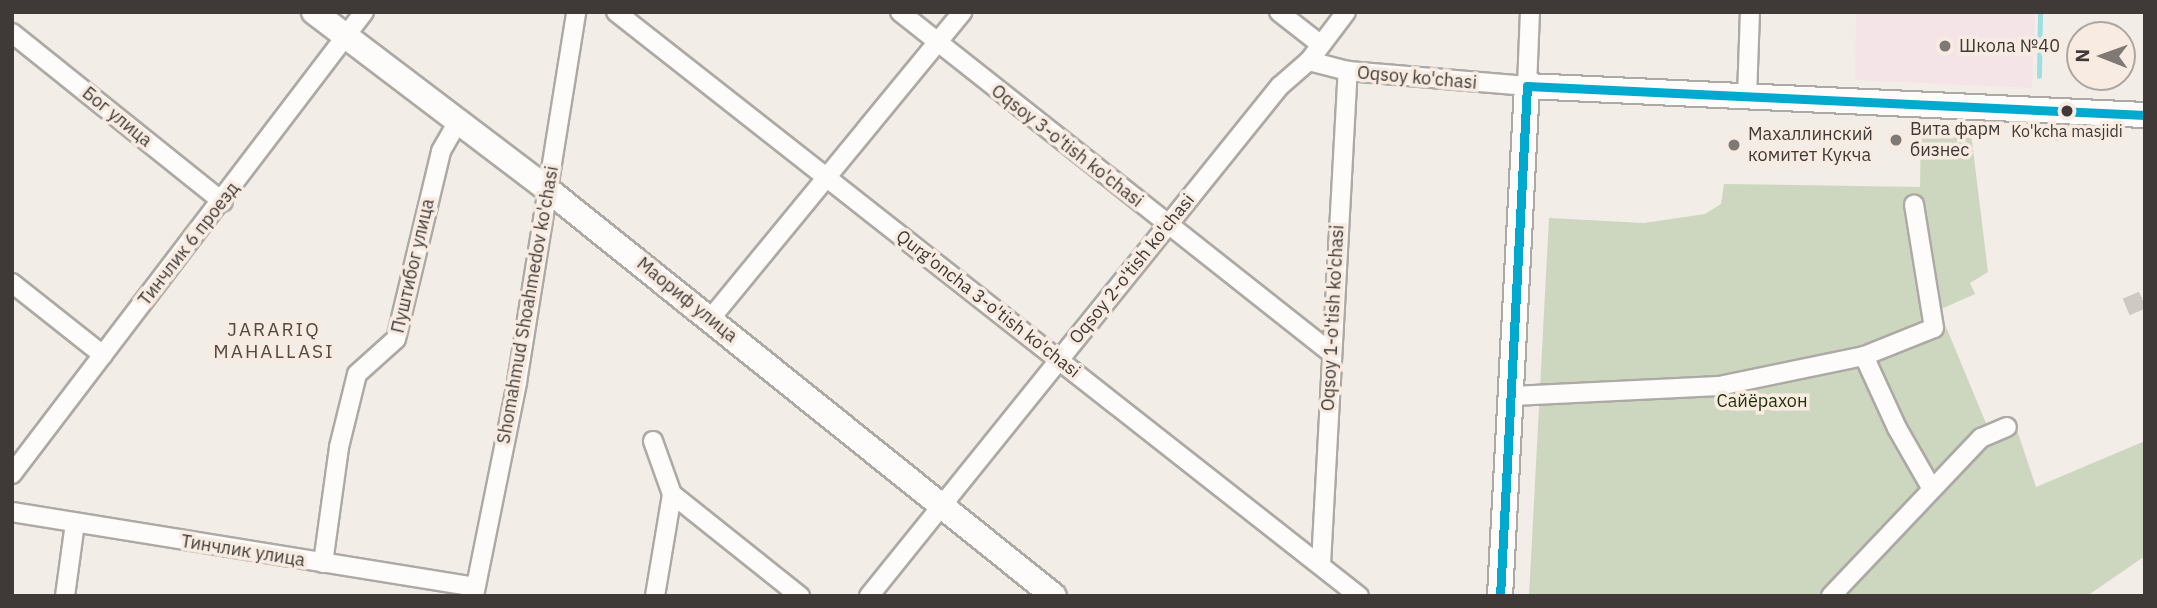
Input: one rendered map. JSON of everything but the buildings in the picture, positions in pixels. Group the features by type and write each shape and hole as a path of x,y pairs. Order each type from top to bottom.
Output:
{"street":[{"name":"Маориф улица","path":"314,12 711,318 1054,596"},
{"name":"Тинчлик 6 проезд","path":"12,474 223,202 364,12"},
{"name":"Shomahmud Shoahmedov ko'chasi","path":"475,592 517,382 576,12"},
{"name":"Qurg'oncha 3-o'tish ko'chasi","path":"617,12 1359,596"},
{"name":"Oqsoy 3-o'tish ko'chasi","path":"900,12 1330,352"},
{"path":"711,318 829,180 962,12"},
{"path":"1279,12 1320,44"},
{"name":"Oqsoy 2-o'tish ko'chasi","path":"869,596 940,504 1280,86 1309,61 1346,12"},
{"path":"1500,596 1513,396 1530,12"},
{"path":"1747,97 1750,12"},
{"name":"Бог улица","path":"12,33 223,202"},
{"name":"Oqsoy ko'chasi","path":"1309,61 1348,71 1527,86"},
{"name":"Oqsoy 1-o'tish ko'chasi","path":"1321,564 1330,352 1348,71"},
{"path":"1527,86 2145,115"},
{"name":"Пуштибог улица","path":"323,564 339,447 357,374 396,339 441,150 458,121"},
{"path":"1513,396 1719,386 1864,356 1934,328 1914,205"},
{"path":"12,283 103,355"},
{"path":"1864,356 1896,428 1932,489"},
{"path":"1831,596 1982,438 2007,427"},
{"path":"653,441 672,494 655,596"},
{"path":"672,494 800,596"},
{"name":"Тинчлик улица","path":"12,512 475,592"},
{"path":"65,596 75,523"}],"shaded area":[{"name":"Школа №40","path":"1856,12 2035,12 2032,88 1855,80"}],"green space":[{"name":"Сайёрахон","path":"1921,124 1970,125 1988,272 1970,283 1975,294 1939,310 1988,428 2015,424 2036,487 2145,441 2145,556 2087,596 1529,596 1549,218 1644,223 1705,214 1721,204 1724,184 1920,187"}],"waterway":[{"path":"2039,76 2040,12"},
{"path":"2056,132 2056,138"}],"tunnel":[{"path":"2126,307 2145,299"}],"transit line":[{"path":"1500,596 1527,86 2145,115"}],"place":[{"name":"Школа №40","path":"1945,46"},
{"name":"Ko'kcha masjidi","path":"2067,111"},
{"name":"Вита фарм бизнес","path":"1896,140"},
{"name":"Махаллинский комитет Кукча","path":"1734,145"}],"district":[{"name":"JARARIQ MAHALLASI","path":"274,341"}]}
